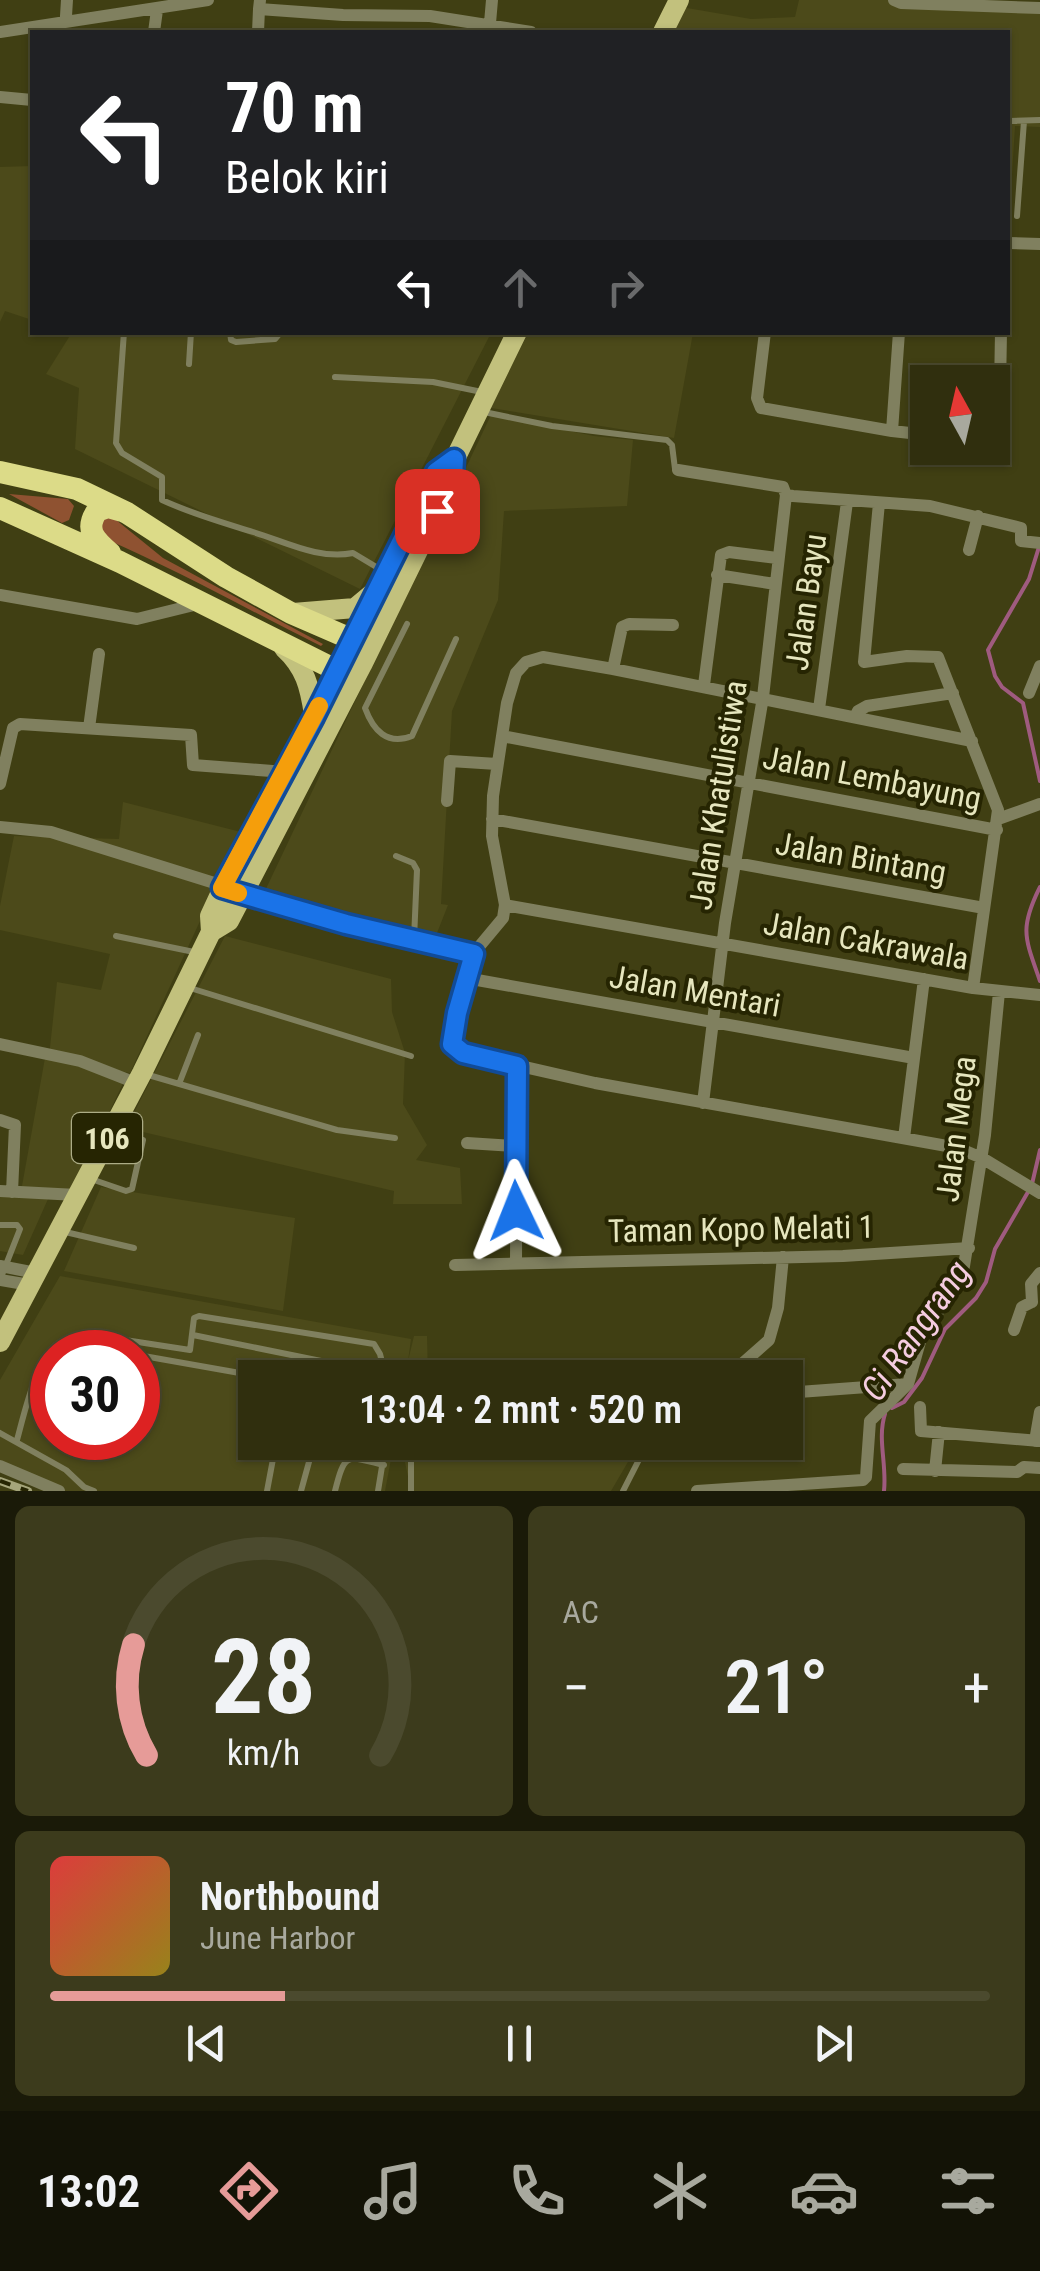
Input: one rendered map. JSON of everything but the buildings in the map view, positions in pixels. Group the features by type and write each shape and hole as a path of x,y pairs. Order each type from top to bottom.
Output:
{"highway":[{"path":"0,463 36,479"},
{"path":"0,472 77,489 127,512 192,558 292,613 355,661"},
{"path":"0,480 36,479"},
{"path":"120,562 92,536 90,525 97,511 108,507 127,512"},
{"path":"0,508 270,636 355,661"}],"main road":[{"path":"664,30 679,0"},
{"name":"106","path":"0,1342 211,932 210,916 232,891 453,479 454,459 516,335"},
{"name":"106","path":"232,891 314,717 355,661 383,579 436,472 454,459"},
{"path":"292,613 355,608 383,579"},
{"path":"270,636 298,660 306,674 314,717"}],"street":[{"path":"66,28 67,0"},
{"path":"33,30 66,28 208,0"},
{"path":"258,30 260,5 344,15 430,16 490,28 492,0"},
{"path":"894,0 1040,8"},
{"path":"154,30 157,10"},
{"path":"0,32 30,30"},
{"path":"0,97 30,100"},
{"path":"1010,243 1040,244"},
{"path":"765,335 758,398 761,408 910,433"},
{"path":"892,432 899,335"},
{"path":"1000,365 1001,335"},
{"path":"678,470 782,486 786,495 930,506 1022,528 1022,541 1038,543"},
{"name":"Jalan Khatulistiwa","path":"703,1103 735,862 763,698 786,495"},
{"name":"Jalan Bayu","path":"819,710 847,502"},
{"path":"878,503 864,662 937,656 996,802 998,824 973,988"},
{"path":"969,550 978,516"},
{"path":"704,685 717,575 724,552 777,558"},
{"path":"717,575 775,584"},
{"path":"0,596 123,618 165,614 200,603"},
{"path":"613,669 622,627 673,626"},
{"path":"89,728 99,654"},
{"path":"972,741 704,685 543,658 526,662 516,674 497,764 492,820 494,856 505,905 503,918 474,954 454,1026 454,1047 463,1053 517,1066 958,1148 1040,1193"},
{"path":"1029,693 1040,666"},
{"path":"854,717 858,710 868,706 953,693"},
{"path":"0,784 16,725 145,726 190,734 192,763 196,766 286,772"},
{"name":"Jalan Lembayung","path":"502,736 998,824"},
{"path":"447,801 450,761 497,764"},
{"path":"998,824 1040,804"},
{"name":"Jalan Bintang","path":"492,820 984,908"},
{"path":"0,827 51,832 232,891 474,954"},
{"name":"Jalan Cakrawala","path":"505,905 973,988 1040,995"},
{"name":"Jalan Mentari","path":"466,978 914,1058"},
{"path":"904,1138 924,979"},
{"name":"Jalan Mega","path":"697,1491 863,1480 868,1471 870,1421 908,1384 921,1338 959,1279 969,1248 1000,992"},
{"path":"0,1044 139,1078"},
{"path":"516,1262 517,1066"},
{"path":"0,1120 14,1126 6,1192 82,1186"},
{"path":"958,1148 985,1135"},
{"path":"467,1143 514,1146"},
{"name":"Taman Kopo Melati 1","path":"455,1265 969,1248"},
{"path":"746,1360 769,1340 778,1308 783,1257"},
{"path":"1,1271 33,1279"},
{"path":"1014,1330 1022,1307 1036,1303 1031,1284 1040,1273"},
{"path":"803,1392 908,1384"},
{"path":"920,1407 920,1430 1038,1441 1040,1412"},
{"path":"935,1471 938,1432"},
{"path":"0,1466 59,1491"},
{"path":"903,1469 1020,1472 1024,1467 1040,1468"}],"lane":[{"path":"1010,121 1040,120"},
{"path":"1018,216 1024,121"},
{"path":"124,335 116,443 122,453 162,477 162,500 203,519 310,552 337,557 354,554 383,579"},
{"path":"188,364 191,335"},
{"path":"230,335 236,342 275,339 278,335"},
{"path":"335,377 433,382 552,426 667,440 672,445 674,469 678,470"},
{"path":"407,624 366,704 366,712 380,735 410,738 456,638"},
{"path":"355,661 382,676"},
{"path":"396,856 413,863 417,870 414,940"},
{"path":"116,936 200,954"},
{"path":"184,986 411,1056"},
{"path":"180,1084 198,1035"},
{"path":"139,1078 180,1084 337,1130 395,1138"},
{"path":"82,1186 132,1190 143,1140"},
{"path":"0,1225 17,1224 20,1229 1,1271"},
{"path":"60,1230 134,1248"},
{"path":"160,1346 187,1350 191,1346 194,1318 199,1316 374,1344 381,1360"},
{"path":"193,1335 310,1360"},
{"path":"160,1360 238,1373"},
{"path":"17,1440 30,1394"},
{"path":"0,1433 66,1470 94,1491"},
{"path":"268,1491 273,1460"},
{"path":"301,1491 309,1460"},
{"path":"335,1491 341,1464 348,1460"},
{"path":"361,1460 384,1465"},
{"path":"378,1491 384,1460"},
{"path":"411,1460 411,1491"},
{"path":"623,1491 639,1460"},
{"path":"74,1490 84,1487"}],"shaded area":[{"path":"799,0 1040,6 1040,127 1015,126 1010,207 1010,30 672,30 681,7 751,19 795,17"},
{"path":"30,166 30,319 5,311 0,322 0,167"},
{"path":"70,335 490,335 360,589 75,449 79,388 46,374"},
{"path":"527,335 693,335 674,438 491,408"},
{"path":"491,415 633,440 627,506 504,511 498,600 452,711 441,904 448,905 437,933 263,895"},
{"path":"9,494 68,499 74,506 69,520 62,523"},
{"path":"104,517 115,519 163,558 323,644 103,538 99,524"},
{"path":"123,802 241,832 130,1073 49,1057 57,982 101,990 110,954 0,930 0,906 14,836 119,839"},
{"path":"225,936 391,979 392,1012 405,1053 403,1104 427,1145 416,1160 460,1168 462,1204 393,1204 394,1191 126,1128"},
{"path":"45,1058 127,1075 71,1192 52,1190 23,1255 0,1251 0,1188 22,1186"},
{"path":"101,1187 295,1218 283,1311 64,1271"},
{"path":"60,1276 411,1339 408,1360 238,1360 238,1460 391,1460 385,1491 59,1491 0,1471 0,1380"},
{"path":"414,1336 427,1336 428,1360 408,1360"},
{"path":"405,1460 629,1460 611,1491 411,1491"}],"waterway":[{"name":"Ci Rangrang","path":"1039,547 1029,579 988,650 1002,687 1023,703 1040,781"},
{"name":"Ci Rangrang","path":"1040,887 1029,913 1026,934 1040,981"},
{"name":"Ci Rangrang","path":"1032,1184 1040,1150"},
{"name":"Ci Rangrang","path":"892,1408 904,1402 922,1378 945,1329 976,1298 986,1282 995,1249 1028,1192"},
{"name":"Ci Rangrang","path":"884,1491 885,1414"}],"railway":[{"path":"0,1481 28,1491"}],"slow traffic":[{"path":"238,893 222,888 319,706"}],"route":[{"path":"437,511 453,479 454,459 436,472 419,503 314,717 222,888 346,924 474,954 452,1044 463,1053 517,1066 516,1211"}]}
